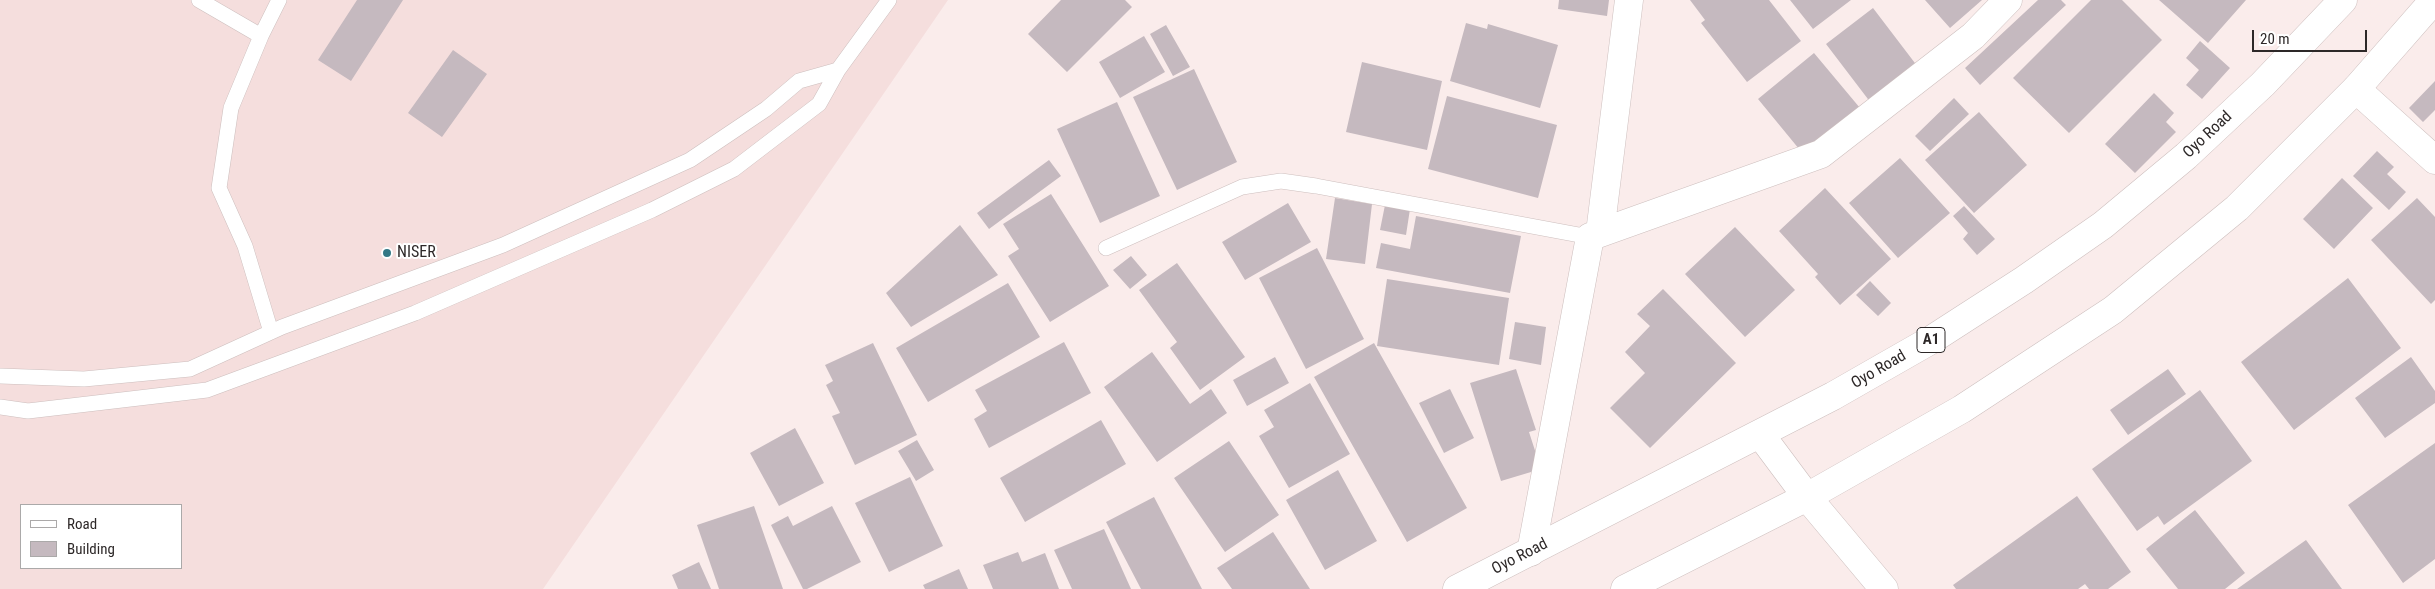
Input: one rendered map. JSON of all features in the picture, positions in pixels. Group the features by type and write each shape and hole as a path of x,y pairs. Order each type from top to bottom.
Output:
{"main road":[{"path":"1530,552 1595,235 1629,0"},
{"path":"1595,235 1821,154 1973,36 2008,0"},
{"name":"Oyo Road","path":"1457,589 1833,396 1930,340 2024,280 2103,225 2186,156 2263,84 2343,0"},
{"path":"1625,589 1807,497 1962,409 2112,310 2237,208 2356,89 2434,0"},
{"path":"2356,89 2435,160"},
{"path":"1760,434 1807,497 1884,589"}],"lane":[{"path":"200,0 261,36"},
{"path":"271,332 245,246 219,188 231,108 261,36 279,0"},
{"path":"0,407 28,410 207,390 415,313 652,210 734,169 819,104 838,70 889,0"},
{"path":"0,376 84,379 190,370 271,332 502,245 690,160 766,109 799,81 838,70"},
{"path":"1106,248 1242,188 1281,181 1326,187 1595,235"}],"shaded area":[{"name":"NISER","path":"0,0 948,0 543,589 0,589"}],"building":[{"path":"357,0 403,0 351,81 318,60"},
{"path":"1061,0 1125,0 1132,7 1067,72 1028,34"},
{"path":"1559,0 1609,0 1607,16 1558,9"},
{"path":"1690,0 1769,0 1801,41 1747,82 1701,23 1705,20"},
{"path":"1790,0 1851,0 1813,29"},
{"path":"1925,0 1982,0 1950,28"},
{"path":"2038,0 2061,0 2066,5 1980,85 1965,68"},
{"path":"2091,0 2122,0 2162,40 2069,133 2013,78"},
{"path":"2159,0 2246,0 2208,43"},
{"path":"1873,8 1921,71 1874,107 1826,44"},
{"path":"1466,23 1487,29 1488,24 1558,45 1540,108 1450,81"},
{"path":"1166,25 1190,67 1173,76 1150,34"},
{"path":"1144,36 1165,72 1120,98 1099,62"},
{"path":"2200,41 2230,68 2202,99 2186,85 2199,70 2186,58"},
{"path":"453,50 487,74 442,137 408,113"},
{"path":"1814,53 1860,108 1804,155 1758,99"},
{"path":"1362,62 1442,81 1427,150 1346,132"},
{"path":"1194,69 1237,162 1177,190 1133,97"},
{"path":"2435,81 2435,110 2423,122 2409,108"},
{"path":"2154,93 2174,113 2166,122 2176,132 2135,173 2105,144"},
{"path":"1447,96 1557,125 1538,198 1428,169"},
{"path":"1954,98 1969,114 1930,151 1915,136"},
{"path":"1117,102 1160,196 1100,223 1057,129"},
{"path":"1979,112 2027,165 1974,213 1925,160"},
{"path":"2377,151 2394,167 2387,174 2406,192 2389,210 2353,176"},
{"path":"1900,158 1950,213 1898,258 1849,203"},
{"path":"1049,160 1061,176 989,229 977,213"},
{"path":"2342,178 2373,208 2334,249 2303,219"},
{"path":"1825,188 1891,259 1840,305 1815,277 1818,274 1779,231"},
{"path":"1051,194 1109,286 1050,322 1008,256 1019,249 1003,224"},
{"path":"1335,198 1372,204 1365,264 1326,259"},
{"path":"2417,198 2435,217 2435,300 2431,304 2371,240"},
{"path":"1288,203 1311,242 1245,280 1222,242"},
{"path":"1385,205 1410,209 1406,235 1380,230"},
{"path":"1964,206 1995,239 1977,255 1963,239 1968,233 1953,216"},
{"path":"1416,216 1521,236 1510,293 1376,268 1381,243 1410,249"},
{"path":"960,225 998,275 911,327 886,293"},
{"path":"1735,227 1795,290 1745,337 1685,274"},
{"path":"1317,248 1364,339 1306,369 1259,278"},
{"path":"1131,256 1147,275 1130,289 1113,270"},
{"path":"1177,263 1245,357 1200,390 1170,348 1177,342 1139,290"},
{"path":"2348,278 2401,348 2294,430 2241,362"},
{"path":"1387,279 1509,298 1499,365 1377,346"},
{"path":"1870,281 1891,303 1878,316 1856,295"},
{"path":"1008,283 1040,337 928,402 896,348"},
{"path":"1663,289 1736,363 1650,448 1610,408 1645,373 1625,352 1650,326 1637,314"},
{"path":"1515,322 1546,327 1541,365 1509,359"},
{"path":"1064,342 1091,393 989,448 974,419 987,411 975,390"},
{"path":"873,343 917,435 855,465 832,416 840,413 826,385 833,381 825,365"},
{"path":"1374,343 1467,508 1407,542 1314,377"},
{"path":"1152,352 1190,404 1211,389 1227,413 1157,462 1104,387"},
{"path":"1275,357 1289,383 1247,406 1233,380"},
{"path":"2411,357 2435,391 2435,403 2385,438 2355,398"},
{"path":"1516,369 1536,430 1529,432 1541,469 1501,481 1470,383"},
{"path":"2168,369 2186,394 2128,435 2110,410"},
{"path":"1310,383 1350,454 1289,488 1259,436 1274,427 1264,410"},
{"path":"1450,389 1474,438 1444,453 1419,403"},
{"path":"2200,390 2252,461 2164,525 2158,516 2137,531 2092,469"},
{"path":"1101,420 1126,464 1025,522 1000,478"},
{"path":"795,428 824,483 779,506 750,453"},
{"path":"917,440 934,470 916,481 898,451"},
{"path":"1229,441 1279,515 1225,552 1174,478"},
{"path":"2435,443 2435,559 2403,583 2348,505"},
{"path":"1338,470 1377,541 1325,570 1286,500"},
{"path":"910,477 943,546 889,572 855,503"},
{"path":"2077,496 2131,572 2108,589 2089,589 2085,584 2078,589 1956,589 1953,585"},
{"path":"1154,497 1202,589 1141,589 1106,522"},
{"path":"754,506 783,589 719,589 697,525"},
{"path":"832,506 861,562 807,589 803,589 771,525 788,516 793,526"},
{"path":"2195,510 2245,573 2225,589 2178,589 2146,549"},
{"path":"1104,529 1131,589 1072,589 1054,550"},
{"path":"1273,532 1310,589 1232,589 1217,568"},
{"path":"2306,540 2342,589 2237,589"},
{"path":"1018,552 1022,562 1045,553 1059,589 993,589 983,565"},
{"path":"699,562 711,589 678,589 672,575"},
{"path":"959,569 968,589 925,589 923,585"}],"place":[{"name":"NISER","path":"387,253"}]}
